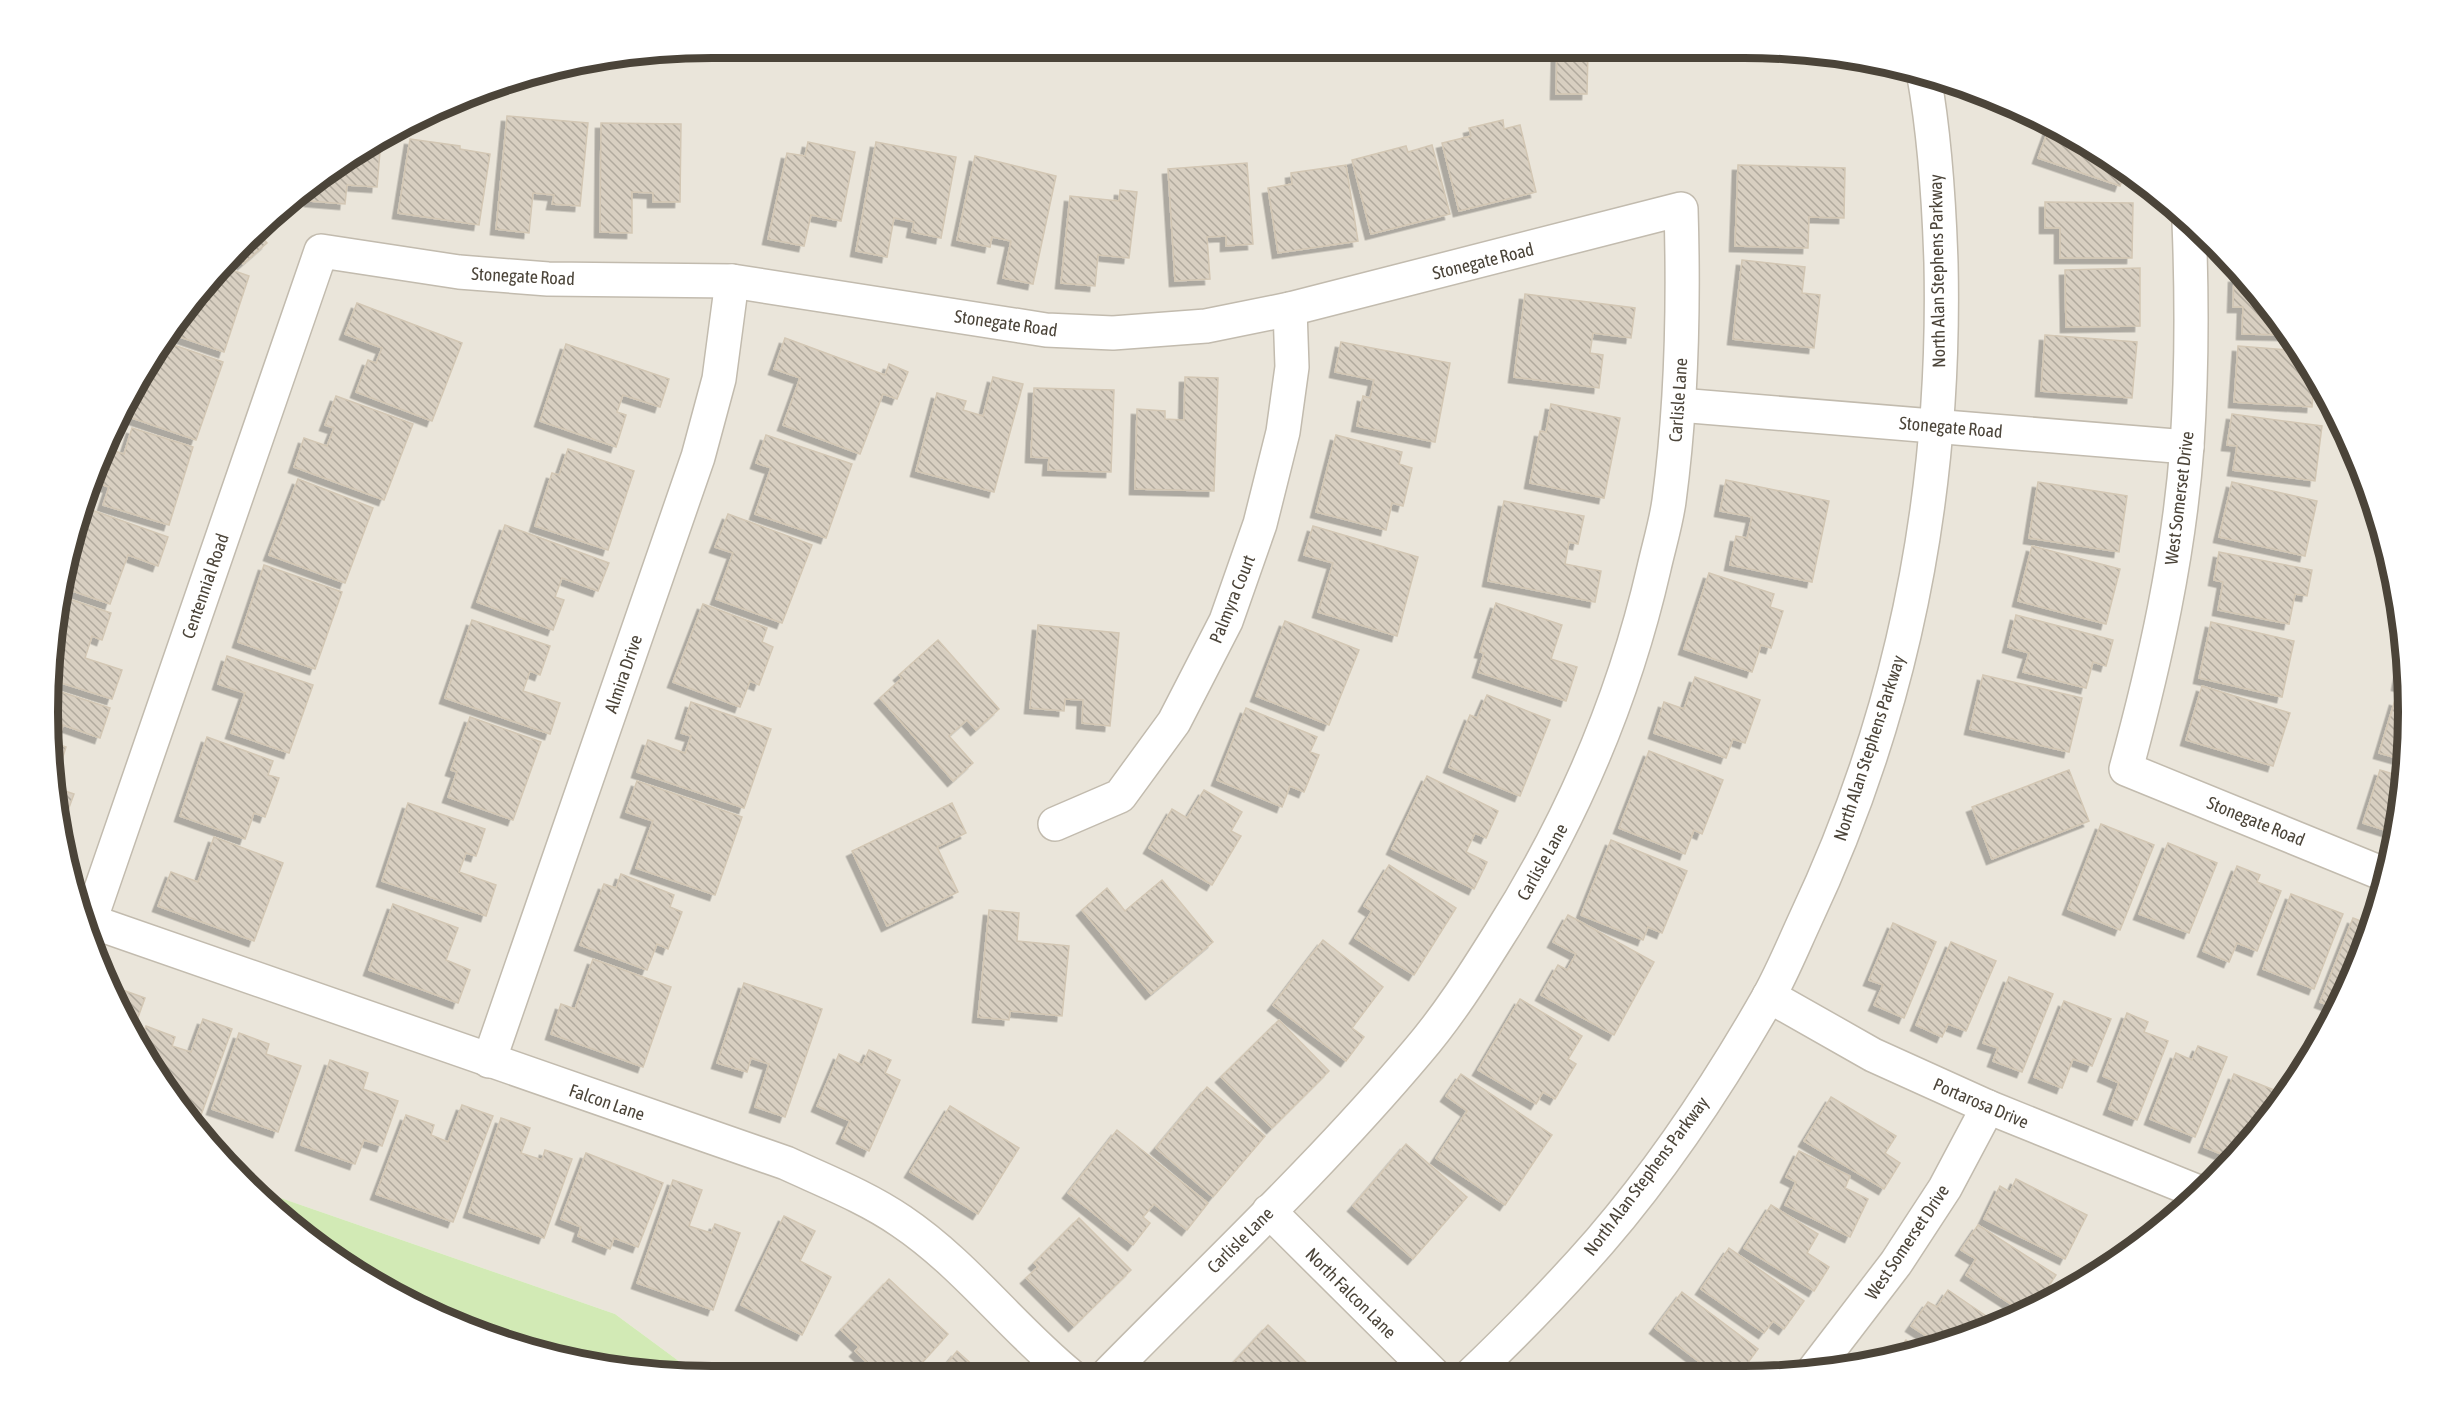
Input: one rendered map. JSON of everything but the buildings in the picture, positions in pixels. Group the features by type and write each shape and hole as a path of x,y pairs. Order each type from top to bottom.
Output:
{"street":[{"name":"North Alan Stephens Parkway","path":"1480,1366 1522,1325 1601,1240 1707,1097 1769,996 1820,890 1844,830 1889,698 1906,631 1927,515 1938,426 1942,311 1939,206 1925,84"},
{"name":"Stonegate Road","path":"321,251 459,272 537,278 732,281 1058,331 1113,333 1206,326 1290,309 1681,210"},
{"name":"Carlisle Lane","path":"1116,1366 1350,1127 1419,1050 1475,974 1522,899 1575,799 1612,708 1644,611 1668,505 1679,405 1684,301 1681,210"},
{"name":"West Somerset Drive","path":"2126,769 2152,673 2173,560 2187,447 2192,309 2189,234"},
{"name":"Centennial Road","path":"91,917 321,251"},
{"name":"Almira Drive","path":"489,1061 698,457 719,379 732,281"},
{"name":"Palmyra Court","path":"1055,824 1120,796 1174,722 1226,621 1260,524 1283,432 1292,367 1290,309"},
{"name":"Stonegate Road","path":"1679,405 2187,447"},
{"name":"Stonegate Road","path":"2126,769 2378,872"},
{"name":"Falcon Lane","path":"93,922 786,1163 849,1192 902,1221 954,1264 1059,1366"},
{"name":"Portarosa Drive","path":"1769,996 1873,1055 1988,1107 2192,1189"},
{"name":"West Somerset Drive","path":"1821,1362 1896,1263 1945,1188 1988,1107"},
{"name":"North Falcon Lane","path":"1269,1210 1424,1366"}],"shaded area":[{"path":"712,58 1744,58 1830,64 1914,81 1995,108 2072,146 2143,194 2207,250 2236,281 2288,349 2331,423 2364,502 2376,543 2393,627 2397,670 2397,755 2393,798 2386,840 2364,923 2349,963 2311,1040 2263,1111 2236,1144 2176,1204 2143,1231 2072,1279 2034,1299 1955,1332 1872,1354 1830,1361 1744,1366 685,1365 615,1314 271,1195 250,1175 194,1111 146,1040 126,1002 93,923 71,840 64,798 58,712 64,627 71,585 93,502 108,462 146,385 194,314 221,281 281,221 349,169 423,126 502,93 585,71 627,64"}],"green space":[{"path":"271,1195 615,1314 685,1365 627,1361 585,1354 502,1332 462,1317 385,1279 349,1256 314,1231"}]}
